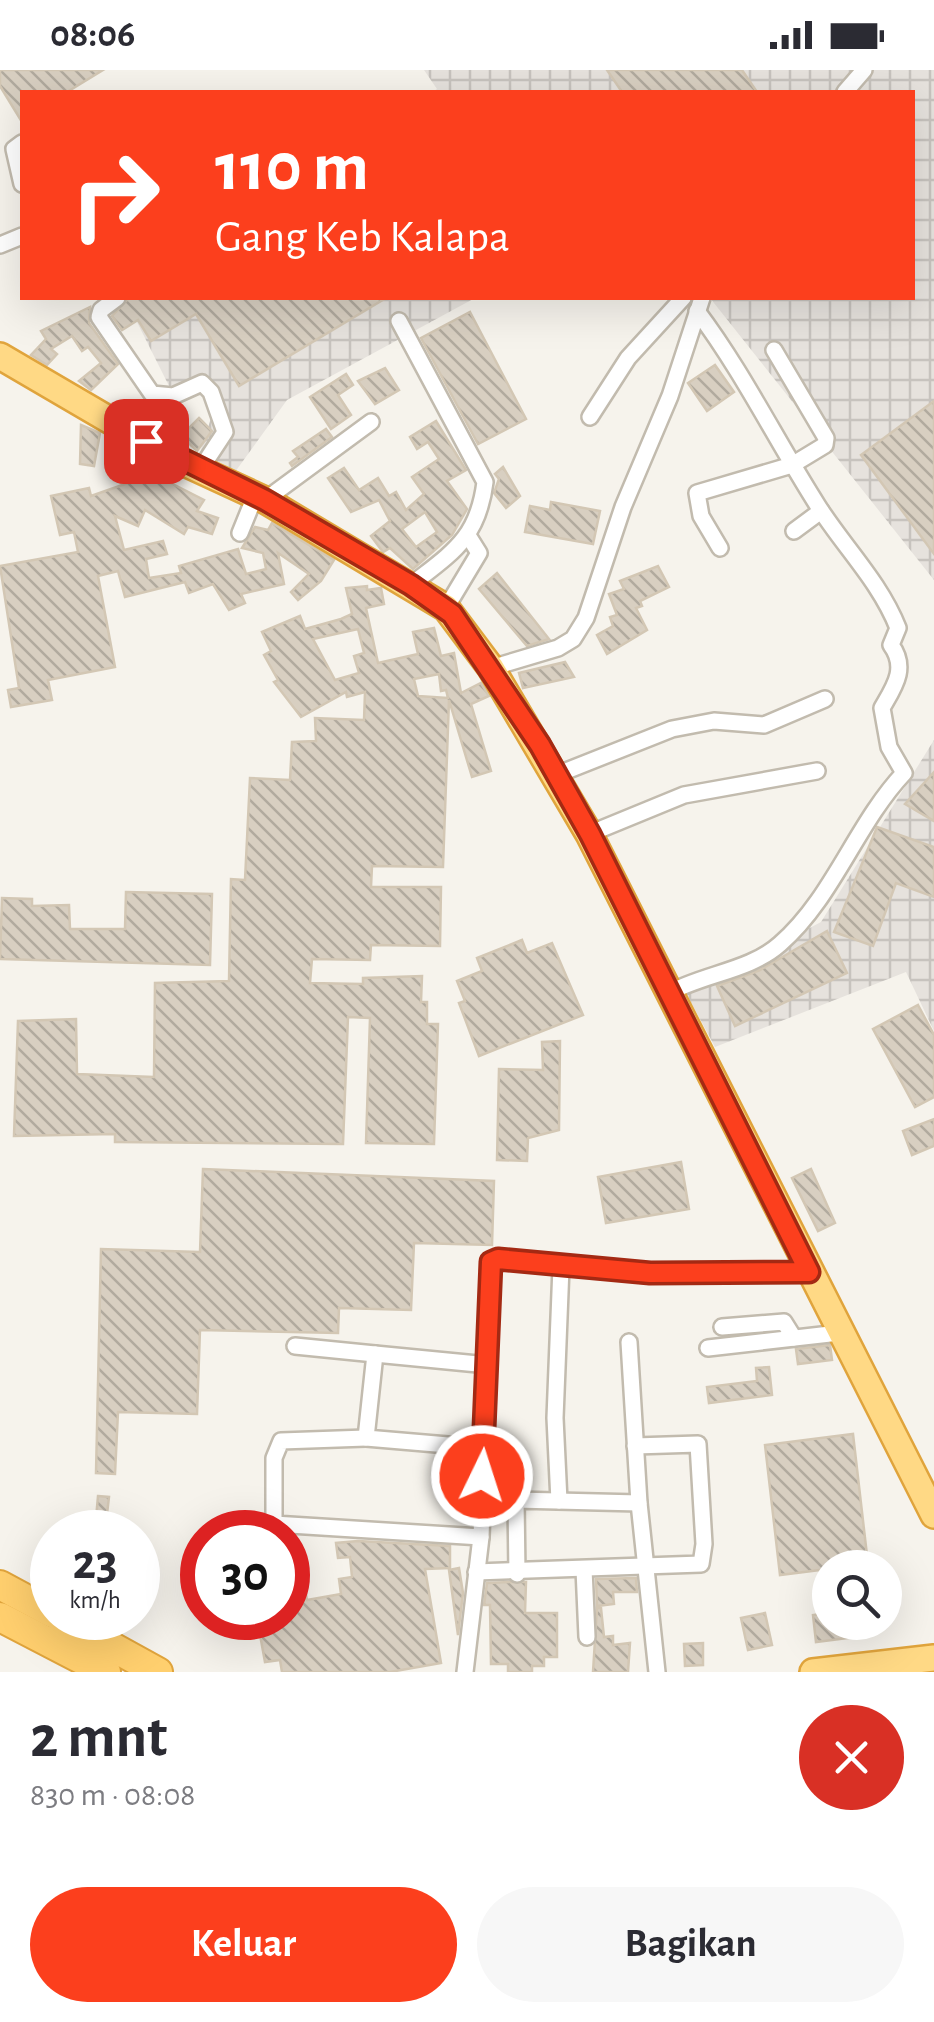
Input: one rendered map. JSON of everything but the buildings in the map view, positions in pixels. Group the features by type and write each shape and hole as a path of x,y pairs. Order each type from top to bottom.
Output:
{"highway":[{"path":"0,356 68,399 260,498 446,608 491,668 590,834 667,994 934,1516"},
{"path":"0,1585 30,1601"},
{"path":"0,1617 106,1672"},
{"path":"100,1640 158,1672"},
{"path":"813,1672 934,1658"}],"street":[{"path":"847,90 864,70"},
{"path":"20,146 14,153 20,176"},
{"path":"115,300 101,310 99,317 152,394 174,396 202,384 211,392 226,432 200,470"},
{"path":"590,417 628,358 682,300"},
{"path":"667,994 778,946 808,913 865,822 904,773 889,747 882,708 900,678 897,653 891,646 898,628 890,606 821,511 699,304"},
{"path":"491,668 558,648 573,639 586,618 699,304"},
{"path":"399,321 484,482 482,507 469,537 411,585"},
{"path":"720,548 695,496 792,465 821,449 826,438 774,350"},
{"path":"240,533 260,498 371,422"},
{"path":"794,531 821,511"},
{"path":"446,608 479,553 469,537"},
{"path":"556,774 672,729 714,721 764,724 825,699"},
{"path":"590,834 684,795 817,771"},
{"path":"466,1672 481,1537 488,1270 498,1259 650,1273 809,1272"},
{"path":"559,1502 555,1418 561,1267"},
{"path":"722,1326 784,1322 790,1324 794,1338"},
{"path":"708,1348 839,1333"},
{"path":"629,1342 638,1503 657,1672"},
{"path":"295,1346 488,1366"},
{"path":"366,1438 375,1354"},
{"path":"481,1537 274,1524 274,1458 281,1441 366,1438 482,1448"},
{"path":"476,1572 695,1567 702,1562 695,1442 635,1446"},
{"path":"516,1574 516,1500 638,1503"},
{"path":"584,1569 588,1638"}],"shaded area":[{"path":"424,70 934,70 934,580 712,300 915,300 915,90 437,89"},
{"path":"471,300 287,400 235,472 199,456 211,418 200,375 170,388 127,302"},
{"path":"934,740 934,1031 906,972 715,1047 686,993 821,922"}],"route":[{"path":"146,441 265,500 434,599 452,614 540,745 590,834 809,1272 650,1273 498,1259 491,1262 482,1476"}]}
